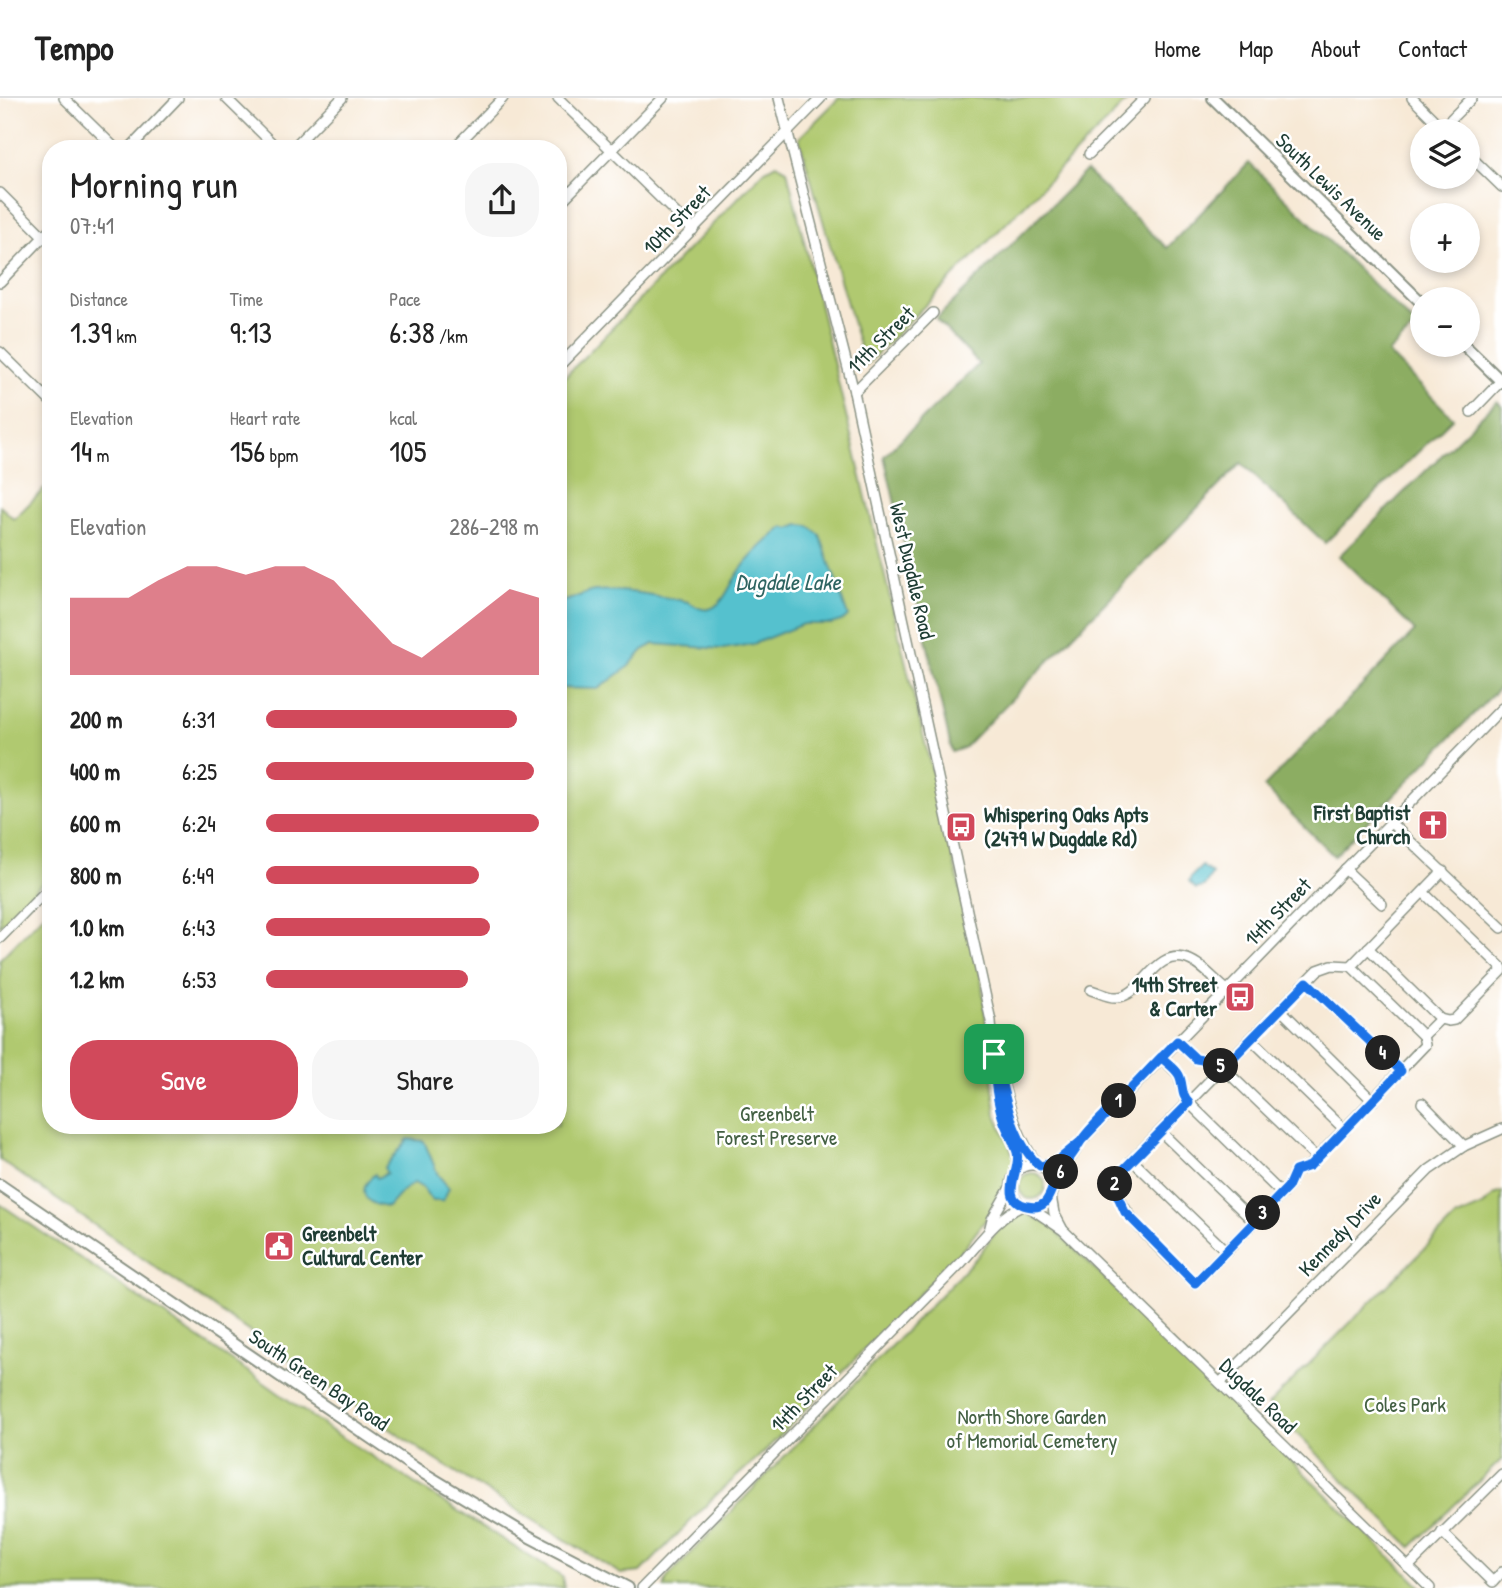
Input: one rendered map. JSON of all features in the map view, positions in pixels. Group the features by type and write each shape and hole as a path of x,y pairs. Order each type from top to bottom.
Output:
{"main road":[{"name":"South Lewis Avenue","path":"1213,98 1410,291"},
{"path":"1477,357 1502,381"},
{"name":"South Green Bay Road","path":"0,1185 387,1450 530,1537 628,1588"}],"street":[{"path":"64,98 107,140"},
{"path":"138,140 178,98"},
{"path":"226,98 269,140"},
{"path":"301,140 342,98"},
{"path":"462,140 503,98"},
{"path":"558,98 693,229"},
{"path":"567,196 663,98"},
{"name":"West Dugdale Road","path":"779,98 854,392 964,892 991,1021 994,1054"},
{"name":"10th Street","path":"567,358 821,98"},
{"path":"1089,154 1144,98"},
{"path":"1412,98 1433,119"},
{"path":"1454,119 1472,98"},
{"path":"1480,166 1502,187"},
{"path":"0,193 42,231"},
{"path":"0,282 42,242"},
{"name":"11th Street","path":"854,392 933,313"},
{"path":"0,352 42,393"},
{"path":"1471,412 1502,381"},
{"name":"14th Street","path":"1039,1166 1056,1162 1080,1142 1502,708"},
{"path":"1390,822 1502,928"},
{"path":"1345,869 1382,904"},
{"path":"1351,966 1423,1036 1425,1045 1310,1166 1295,1171 1282,1194 1195,1283 1132,1220 1119,1202 1114,1188 1116,1180 1132,1160 1307,982 1323,967 1351,966 1443,871"},
{"path":"1368,948 1440,1019 1454,1020 1502,969 1423,892"},
{"path":"0,938 42,895"},
{"path":"1091,989 1109,996 1125,995 1164,961 1181,958 1201,967 1227,990"},
{"path":"1307,982 1401,1071"},
{"path":"1280,1010 1373,1101"},
{"path":"1423,1036 1440,1019"},
{"path":"1251,1039 1345,1130"},
{"path":"1177,1041 1196,1059 1215,1062 1223,1068 1317,1158"},
{"path":"994,1054 1024,1146 1039,1166 1049,1173 1053,1184 1051,1196 1054,1213 1063,1230"},
{"path":"994,1054 995,1091 1017,1150 1017,1171 1011,1186 1014,1197 1026,1206 1041,1205 1051,1196"},
{"path":"1161,1057 1179,1075 1181,1091 1189,1103 1282,1194"},
{"path":"1422,1103 1464,1146"},
{"name":"Kennedy Drive","path":"1220,1383 1409,1188 1429,1170 1464,1146 1502,1129"},
{"path":"1161,1132 1254,1222"},
{"name":"14th Street","path":"1053,1184 1080,1142"},
{"path":"1132,1160 1226,1251"},
{"path":"1017,1171 1028,1165 1039,1166"},
{"name":"14th Street","path":"989,1231 992,1219 1011,1186"},
{"name":"14th Street","path":"642,1588 962,1262 989,1231 1010,1212 1026,1206"},
{"name":"Dugdale Road","path":"1026,1206 1063,1230 1430,1588"},
{"path":"1408,1567 1502,1474"},
{"path":"1442,1532 1493,1582 1502,1572"}],"green space":[{"path":"839,98 1130,98 865,366 799,138"},
{"path":"1249,163 1410,320 1410,332 1388,353 1453,418 1325,543 1241,463 964,748 952,752 884,456 979,364 936,319 1086,171 1167,248"},
{"name":"Greenbelt Forest Preserve","path":"776,164 787,170 981,975 996,1115 1015,1158 1013,1171 997,1205 964,1248 764,1452 715,1496 641,1572 621,1574 428,1455 0,1160 0,959 42,916 42,1134 567,1134 567,375 765,170"},
{"path":"1497,401 1502,406 1502,685 1334,856 1264,787 1415,631 1339,556"},
{"path":"42,491 42,883 0,926 0,506 14,519"},
{"path":"1032,1173 1041,1177 1045,1186 1041,1195 1032,1199 1023,1195 1019,1186 1023,1177"},
{"name":"Coles Park","path":"1502,1192 1502,1459 1411,1547 1268,1405 1455,1218 1483,1206 1494,1195"},
{"path":"0,1204 329,1429 562,1577 564,1588 0,1588"},
{"name":"North Shore Garden of Memorial Cemetery","path":"1024,1212 1049,1224 1422,1588 664,1588 667,1578 977,1257 1003,1223"}],"water":[{"name":"Dugdale Lake","path":"799,525 809,526 820,535 848,616 831,624 803,624 753,644 723,649 654,644 643,650 627,668 598,689 567,688 567,600 590,592 611,591 689,602 701,609 709,609 719,604 742,568 764,543 784,527 789,529"},
{"path":"1202,866 1212,874 1204,887 1196,889 1189,882"},
{"path":"408,1139 424,1141 438,1175 449,1188 443,1201 432,1201 423,1188 414,1183 402,1191 388,1207 373,1203 365,1196 365,1186 375,1174 377,1178 387,1173 384,1168"}],"place":[{"name":"First Baptist Church","path":"1433,825"},
{"name":"Whispering Oaks Apts (2479 W Dugdale Rd)","path":"961,827"},
{"name":"14th Street & Carter","path":"1240,997"},
{"name":"Greenbelt Cultural Center","path":"279,1246"}],"route":[{"path":"994,1054 995,1091 1018,1156 1012,1192 1018,1202 1029,1207 1041,1205 1051,1196 1053,1184 1080,1142 1104,1116 1177,1041 1196,1059 1215,1062 1223,1068 1307,982 1401,1071 1310,1166 1295,1171 1288,1187 1195,1283 1125,1212 1114,1188 1119,1174 1189,1103 1183,1096 1176,1071 1161,1057 1104,1116 1080,1142 1056,1162 1040,1166 1028,1152 1015,1125 994,1054"}]}
